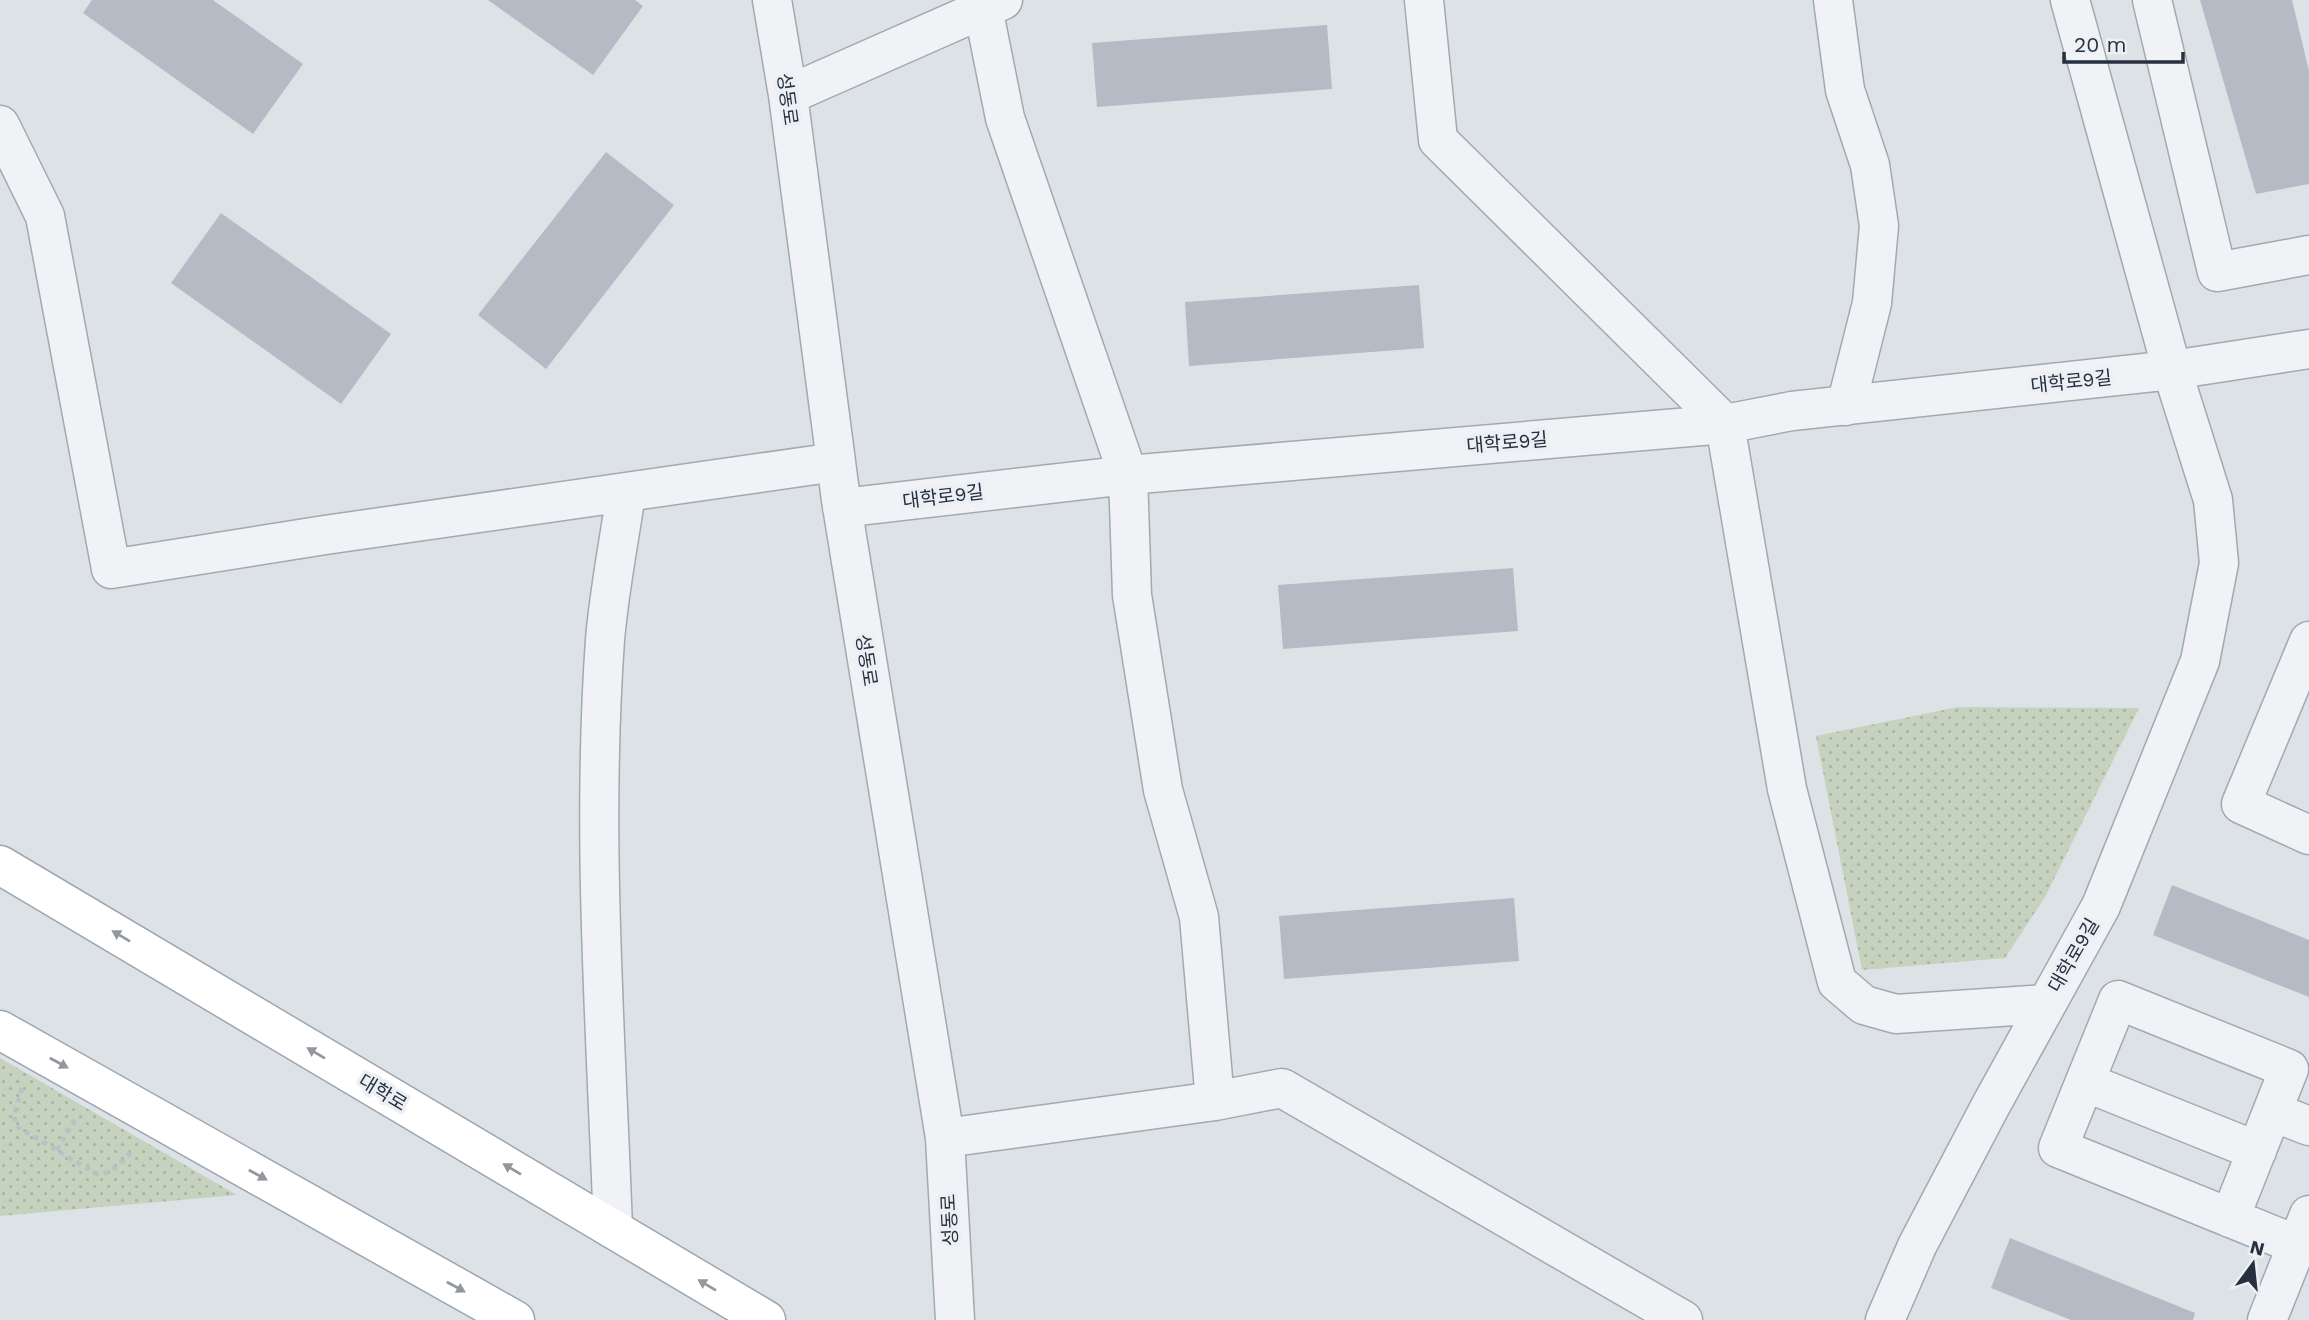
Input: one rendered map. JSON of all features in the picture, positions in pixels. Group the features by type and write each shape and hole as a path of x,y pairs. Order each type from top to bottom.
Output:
{"main road":[{"name":"대학로","path":"0,865 766,1320"},
{"path":"0,1030 515,1320"}],"street":[{"name":"성동로","path":"772,0 788,94 842,508 945,1139 955,1320"},
{"path":"1424,0 1438,140 1725,424 1787,789 1837,982 1864,1005 1896,1014 2045,1004"},
{"path":"1833,0 1845,90 1870,165 1879,226 1872,303 1846,406"},
{"name":"대학로9길","path":"1885,1320 1917,1246 2045,1004 2101,906 2202,652 2219,564 2213,500 2172,370 2070,0"},
{"path":"2152,0 2217,272 2309,255"},
{"path":"788,94 993,4 1005,118 1128,475 1132,596 1163,790 1199,917 1215,1101"},
{"path":"0,125 46,216 111,569 836,461"},
{"name":"대학로9길","path":"842,508 1128,475 1725,424 1791,411 2172,370 2309,349"},
{"path":"613,1229 601,906 601,756 606,638 626,493"},
{"path":"2309,641 2295,713 2241,804 2309,835"},
{"path":"2230,1218 2289,1069 2118,1000 2058,1149 2230,1218 2300,1253 2267,1320"},
{"path":"2085,1082 2257,1151"},
{"path":"945,1139 1215,1101 1282,1088 1683,1320"},
{"path":"2273,1112 2309,1126"}],"path":[{"path":"26,1078 14,1121 20,1130 102,1175 112,1170 137,1146"},
{"path":"57,1150 78,1115"}],"green space":[{"path":"1958,707 2139,708 2045,897 2005,958 1862,970 1816,736"},
{"path":"0,1058 237,1195 0,1216"}],"building":[{"path":"92,0 213,0 303,64 253,134 83,13"},
{"path":"488,0 635,0 643,6 593,75"},
{"path":"2200,0 2292,0 2309,71 2309,184 2256,194"},
{"path":"1327,25 1332,89 1097,107 1092,43"},
{"path":"606,152 674,205 546,369 478,315"},
{"path":"221,213 391,334 341,404 171,283"},
{"path":"1419,285 1424,348 1189,366 1185,302"},
{"path":"1513,568 1518,631 1283,649 1278,585"},
{"path":"2172,885 2309,940 2309,997 2153,935"},
{"path":"1514,898 1519,961 1284,979 1279,916"},
{"path":"2010,1238 2195,1313 2193,1320 2071,1320 1991,1288"}]}
